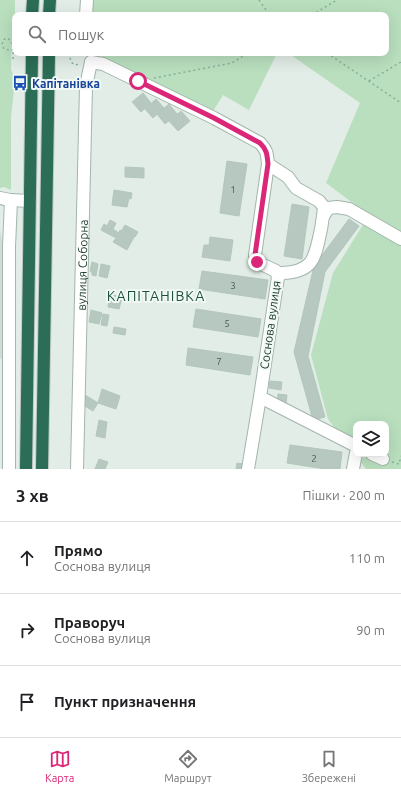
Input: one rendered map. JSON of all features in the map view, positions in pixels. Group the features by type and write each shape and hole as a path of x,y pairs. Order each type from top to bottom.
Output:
{"highway":[{"path":"32,12 33,0"},
{"path":"49,12 50,0"},
{"path":"26,469 32,56"},
{"path":"42,469 49,56"}],"street":[{"path":"86,12 87,0"},
{"name":"Соснова вулиця","path":"87,59 103,64 214,118 260,143 267,153 268,164 255,255 257,262 276,271 278,277 248,469"},
{"name":"вулиця Соборна","path":"77,469 87,59"},
{"path":"268,164 288,177 296,188 319,201 324,208 324,216 315,256 302,270 292,273 282,273 278,277"},
{"path":"9,469 9,248 5,231 6,199 30,201"},
{"path":"324,216 328,208 337,207 349,209 401,238"},
{"path":"260,397 353,444"},
{"path":"352,469 355,457"}],"path":[{"path":"259,0 267,12"},
{"path":"317,12 337,0"},
{"path":"12,42 7,38 2,40 4,49 12,50"},
{"path":"70,56 72,63 76,65 87,59"},
{"path":"138,81 232,63 243,56"},
{"path":"332,56 401,103"},
{"path":"369,81 401,62"},
{"path":"378,457 399,464 401,456"}],"shaded area":[{"path":"0,230 3,246 2,359 0,358"}],"green space":[{"path":"0,0 15,0 15,12 12,12 11,69 15,81 11,117 11,190 4,187 0,188"},
{"path":"93,0 401,0 401,469 366,469 357,457 389,457 389,421 353,421 353,452 328,419 311,355 333,273 369,215 326,183 360,103 292,56 389,56 389,12 92,12"},
{"path":"102,56 276,56 249,110 223,95 212,113 109,62"}],"building":[{"path":"143,93 151,103 141,112 132,102"},
{"path":"156,99 164,108 153,118 145,109"},
{"path":"169,104 177,114 165,124 157,114"},
{"path":"181,111 190,121 178,131 169,121"},
{"path":"227,161 247,164 239,216 220,213"},
{"path":"125,167 144,168 144,178 125,177"},
{"path":"114,190 132,193 127,207 112,205"},
{"path":"292,204 309,207 302,259 284,256"},
{"path":"349,219 359,226 325,272 308,356 325,417 313,420 294,352 314,266"},
{"path":"110,220 116,223 113,229 119,233 120,230 134,237 127,250 113,242 116,238 101,230 104,224 107,226"},
{"path":"125,225 138,232 135,237 122,230"},
{"path":"210,237 233,240 230,261 202,257 204,245 209,245"},
{"path":"92,262 98,264 96,276 92,275 92,272 90,271"},
{"path":"101,264 110,266 107,278 99,276"},
{"path":"202,271 268,280 265,299 199,289"},
{"path":"110,294 122,297 119,309 108,307"},
{"path":"196,309 261,319 258,337 193,327"},
{"path":"91,310 102,313 99,324 89,322"},
{"path":"103,314 109,315 107,326 101,325"},
{"path":"114,327 126,329 125,335 113,333"},
{"path":"188,348 253,357 250,375 186,365"},
{"path":"270,381 282,382 281,390 269,388"},
{"path":"102,389 120,396 116,409 98,403"},
{"path":"278,394 287,395 286,404 277,404"},
{"path":"85,395 98,403 93,411 80,403"},
{"path":"99,420 107,422 105,438 96,436"},
{"path":"290,445 342,452 340,469 325,469 287,463"},
{"path":"99,459 108,462 105,469 95,469"},
{"path":"237,463 243,464 242,469 236,469"}],"place":[{"name":"Капітанівка","path":"20,83"}],"district":[{"name":"КАПІТАНІВКА","path":"156,296"}],"route":[{"path":"138,81 214,118 260,143 264,147 267,153 268,164 255,255 257,262"}]}
